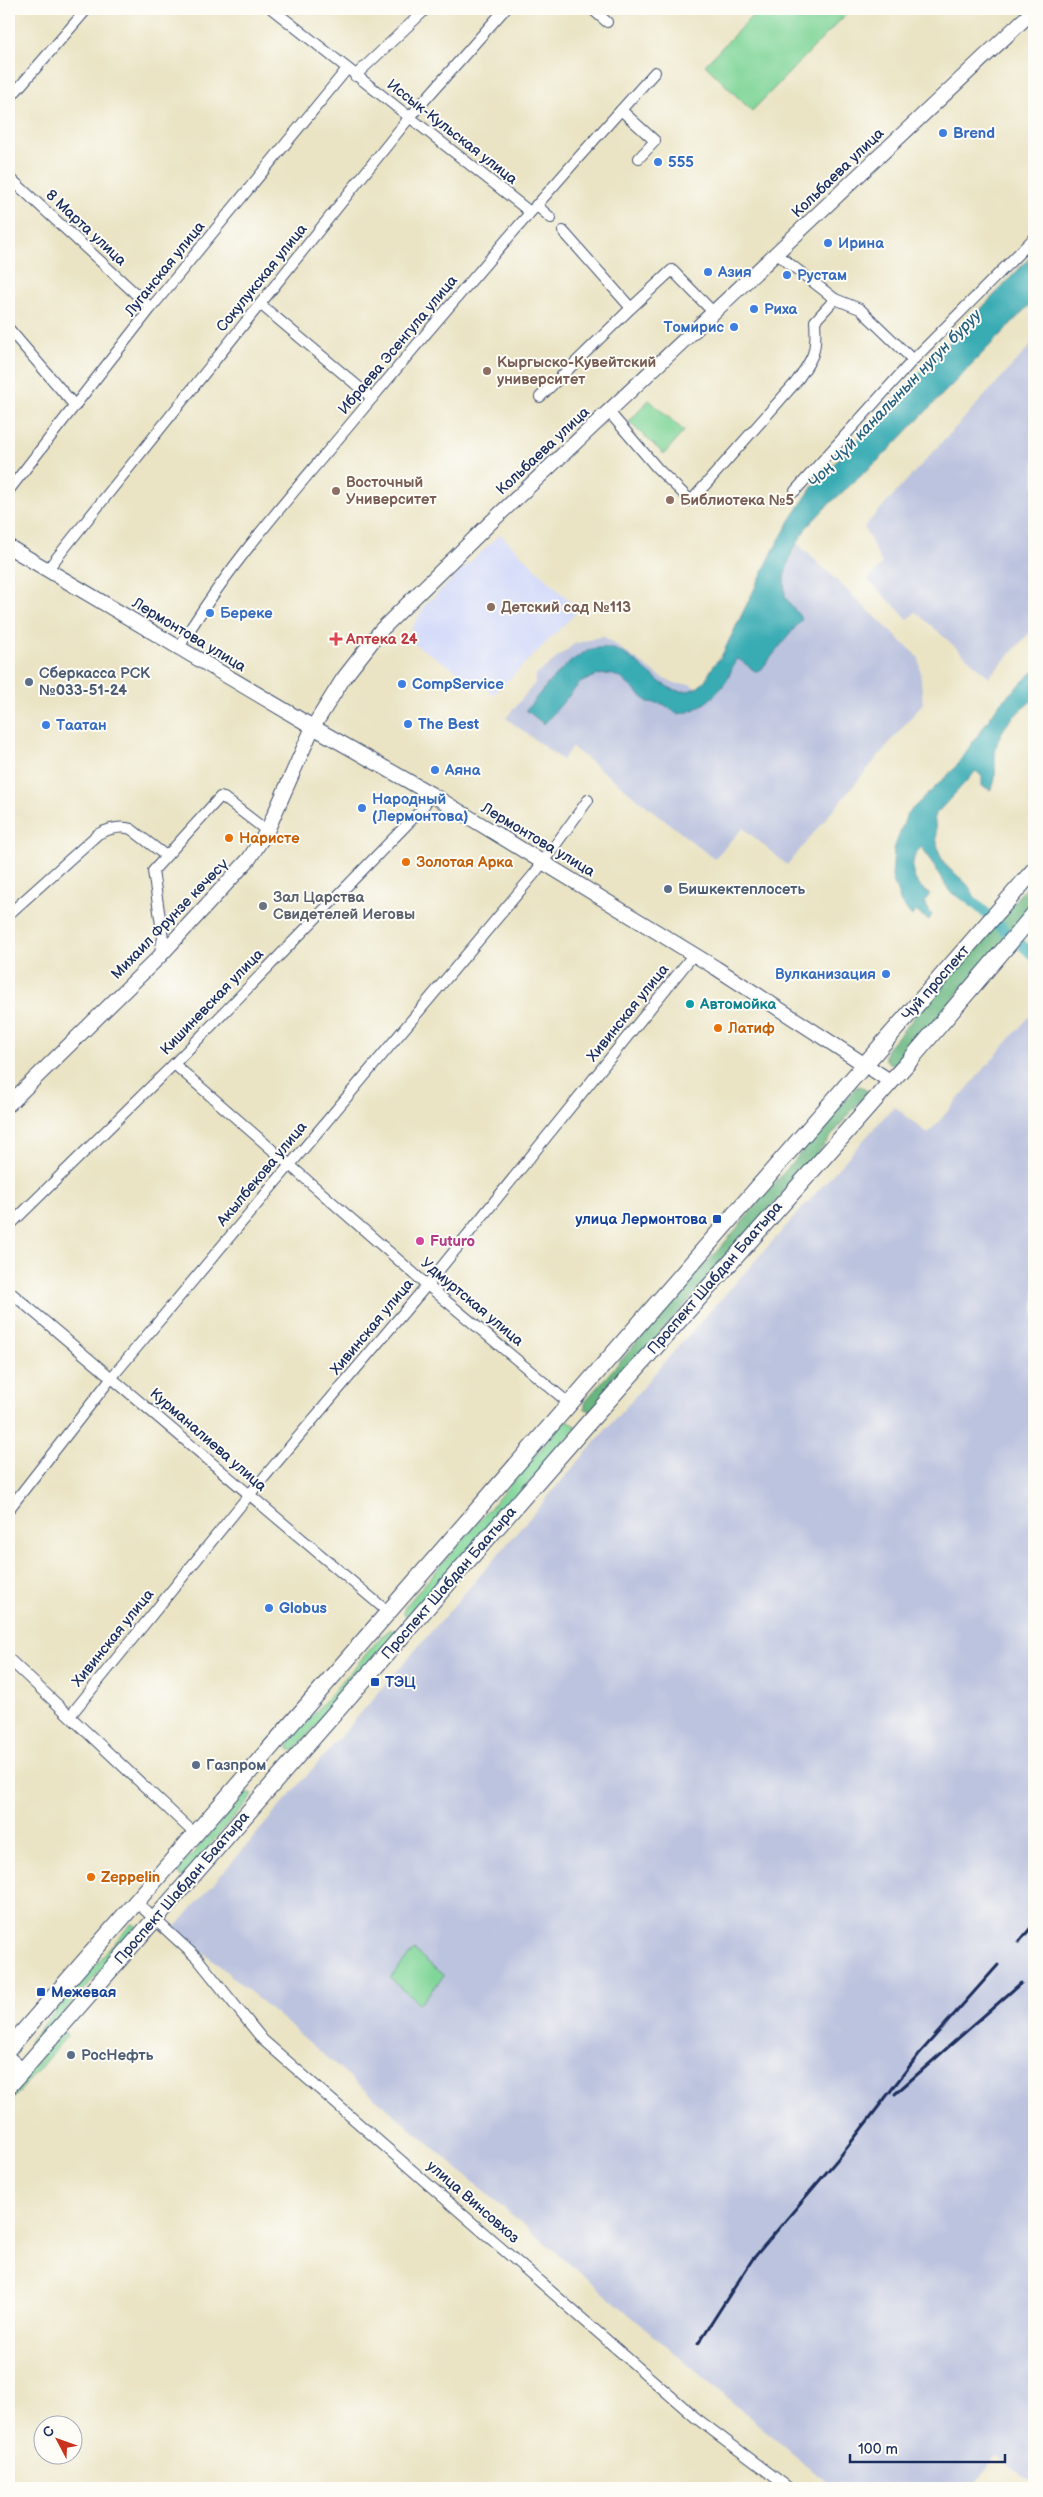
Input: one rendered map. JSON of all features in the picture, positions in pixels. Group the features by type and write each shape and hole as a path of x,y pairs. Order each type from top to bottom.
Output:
{"main road":[{"name":"Кольбаева улица","path":"313,727 344,679 381,630 488,525 714,314 1034,10"},
{"name":"Лермонтова улица","path":"10,549 178,649 431,794 694,954 890,1081"},
{"name":"Михаил Фрунзе көчөсү","path":"9,1104 159,957 249,859 268,831 313,727"},
{"name":"Чуй проспект","path":"866,1065 1034,870"},
{"name":"Чуй проспект","path":"890,1081 1031,918"},
{"name":"Проспект Шабдан Баатыра","path":"9,2048 134,1901 571,1405 866,1065"},
{"name":"Проспект Шабдан Баатыра","path":"9,2086 589,1422 890,1081"},
{"path":"571,1405 589,1422"},
{"path":"388,1612 409,1629"},
{"path":"274,1743 294,1759"},
{"path":"245,1775 265,1793"},
{"path":"9,2060 22,2071"}],"street":[{"path":"9,99 87,9"},
{"name":"Иссык-Кульская улица","path":"272,9 408,118 533,209 551,218"},
{"name":"Луганская улица","path":"9,490 151,308 351,73 426,9"},
{"name":"Сокулукская улица","path":"47,570 408,118 505,9"},
{"path":"592,9 607,22"},
{"name":"Ибраева Эсенгула улица","path":"178,649 214,591 269,521 533,209 655,72"},
{"path":"621,110 655,141 639,158"},
{"name":"8 Марта улица","path":"9,177 151,308"},
{"path":"563,231 631,308"},
{"path":"794,491 913,360 1034,238"},
{"path":"777,254 835,299 860,309 913,360"},
{"path":"540,397 672,270 714,314"},
{"path":"608,412 657,468 691,501 796,382 810,362 816,346 815,321 835,299"},
{"path":"260,304 372,398"},
{"path":"9,329 75,406"},
{"name":"Кишиневская улица","path":"9,1226 174,1064 422,809 431,794"},
{"path":"159,957 163,938 153,871 220,797 268,831"},
{"name":"Акылбекова улица","path":"9,1509 112,1377 542,862 588,800"},
{"path":"9,914 98,834 106,830 124,827 131,829 166,856"},
{"name":"Хивинская улица","path":"70,1716 249,1495 427,1285 694,954"},
{"name":"Удмуртская улица","path":"174,1064 427,1285 571,1405"},
{"name":"Курманалиева улица","path":"9,1291 388,1612"},
{"path":"9,1659 194,1834"},
{"name":"улица Винсовхоз","path":"134,1901 197,1958 263,2040 696,2418 789,2488"}],"shaded area":[{"path":"1034,342 1034,628 989,677 916,612 908,619 868,580 882,564 864,527"},
{"path":"500,534 579,610 494,694 406,639 424,606"},
{"path":"797,543 919,658 923,703 787,865 743,828 714,859 572,747 562,760 506,718 535,683 535,676 574,644 603,636 664,679 678,684 690,684 710,699 727,680 729,670 737,658 755,671 792,606 785,597 784,577"},
{"path":"1034,1011 1034,2483 996,2457 972,2488 833,2488 175,1928 667,1359 894,1106 928,1134"}],"green space":[{"path":"759,9 851,9 752,111 705,65"},
{"path":"649,400 684,431 664,454 629,422"},
{"path":"1034,878 1034,905 901,1060 892,1065 885,1059 887,1049"},
{"path":"861,1086 867,1091 865,1095 807,1166 592,1411 585,1409 585,1401 732,1234 856,1087"},
{"path":"569,1421 577,1427 410,1619 403,1613 405,1607 564,1422"},
{"path":"391,1629 396,1633 294,1751 289,1749 290,1741 381,1637"},
{"path":"247,1793 253,1795 182,1877 180,1876 179,1869"},
{"path":"131,1924 137,1927 76,1999 31,2045 30,2041"},
{"path":"414,1950 444,1976 420,2004 390,1978"},
{"path":"63,2032 67,2036 9,2104 9,2095"}],"water":[{"path":"1034,253 1034,300 882,457 827,506 806,528 792,552 784,577 785,597 802,619 760,671 755,671 737,658 726,682 716,693 705,703 685,713 678,714 663,704 648,702 621,678 611,674 597,675 580,683 544,724 526,710 551,680 565,667 580,655 598,648 614,649 629,657 669,687 683,691 698,687 721,657 774,549 813,486"},
{"path":"1034,671 1034,699 1007,724 998,740 995,759 995,779 991,790 982,786 982,777 976,771 934,816 940,856 947,866 968,885 974,896 971,905 950,892 922,847 918,850 914,859 913,870 915,880 930,894 924,902 932,915 929,920 915,911 912,916 901,903 892,877 894,849 907,814 954,769 1001,702"}],"waterway":[{"name":"Чоң Чүй каналынын нугун буруу","path":"961,891 1034,956"}],"railway":[{"path":"1019,1942 1034,1924"},
{"path":"698,2344 752,2260 842,2154 919,2054 998,1965"},
{"path":"895,2094 1021,1983"}],"place":[{"name":"Brend","path":"943,133"},
{"name":"555","path":"658,162"},
{"name":"Ирина","path":"828,243"},
{"name":"Азия","path":"708,272"},
{"name":"Рустам","path":"787,275"},
{"name":"Риха","path":"754,309"},
{"name":"Томирис","path":"734,327"},
{"name":"Кыргыско-Кувейтский университет","path":"487,371"},
{"name":"Восточный Университет","path":"336,491"},
{"name":"Библиотека №5","path":"670,500"},
{"name":"Детский сад №113","path":"491,607"},
{"name":"Береке","path":"210,613"},
{"name":"Аптека 24","path":"336,639"},
{"name":"Сберкасса РСК №033-51-24","path":"29,682"},
{"name":"CompService","path":"402,684"},
{"name":"The Best","path":"408,724"},
{"name":"Таатан","path":"46,725"},
{"name":"Аяна","path":"435,770"},
{"name":"Народный (Лермонтова)","path":"362,808"},
{"name":"Наристе","path":"229,838"},
{"name":"Золотая Арка","path":"406,862"},
{"name":"Бишкектеплосеть","path":"668,889"},
{"name":"Зал Царства Свидетелей Иеговы","path":"263,906"},
{"name":"Вулканизация","path":"886,974"},
{"name":"Автомойка","path":"690,1004"},
{"name":"Латиф","path":"718,1028"},
{"name":"улица Лермонтова","path":"717,1219"},
{"name":"Futuro","path":"420,1241"},
{"name":"Globus","path":"269,1608"},
{"name":"ТЭЦ","path":"375,1682"},
{"name":"Газпром","path":"196,1765"},
{"name":"Zeppelin","path":"91,1877"},
{"name":"Межевая","path":"41,1992"},
{"name":"РосНефть","path":"71,2055"}]}
